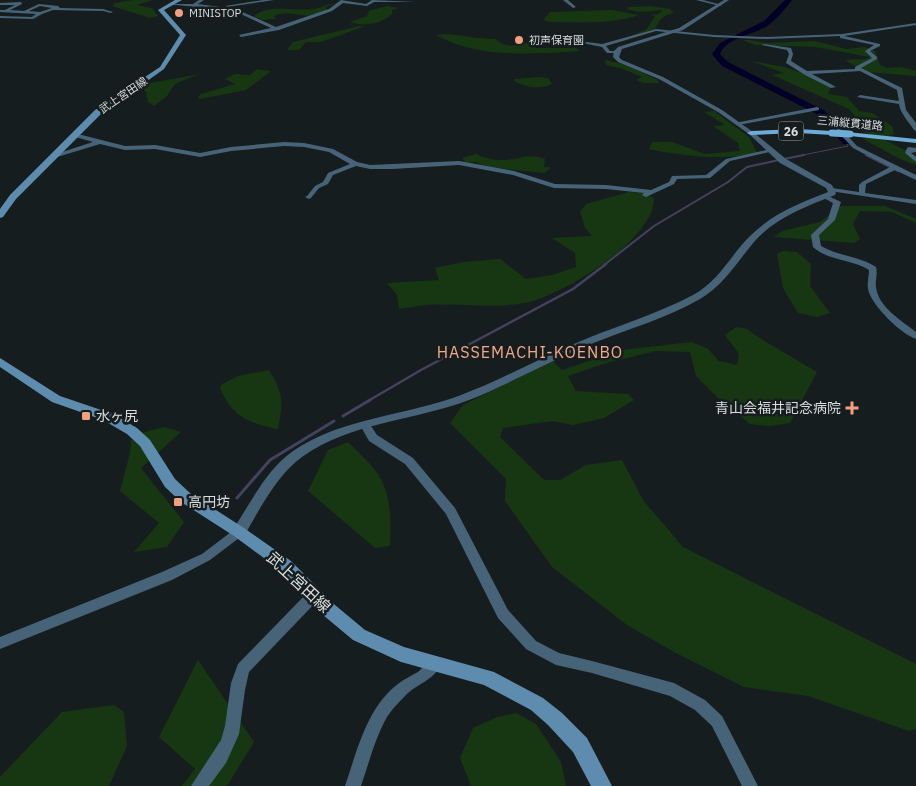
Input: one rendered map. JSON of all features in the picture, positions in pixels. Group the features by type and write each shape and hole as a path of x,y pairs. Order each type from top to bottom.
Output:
{"main road":[{"path":"169,4 179,0"},
{"name":"武上宮田線","path":"0,215 4,203 104,106 156,73 165,65 183,36 180,29 161,11 169,4"},
{"name":"三浦縦貫道路","path":"751,133 836,132 916,141"},
{"name":"武上宮田線","path":"0,362 56,399 103,415 126,426 144,443 163,474 186,498 239,532 285,565 346,626 359,635 387,649 488,678 537,704 560,723 580,745 602,786"}],"street":[{"path":"194,5 202,0"},
{"path":"216,7 272,0"},
{"path":"565,0 574,7"},
{"path":"698,0 720,5"},
{"path":"602,46 609,52 616,52 623,46 676,31 727,0"},
{"path":"241,36 277,29 300,19 323,13 343,1 367,5 373,1 414,2"},
{"path":"220,2 224,6"},
{"path":"0,4 20,3 7,11"},
{"path":"169,4 235,10 277,29"},
{"path":"25,12 39,5 110,12"},
{"path":"0,17 33,18 40,13 64,5"},
{"path":"0,11 40,13"},
{"path":"579,42 602,46 650,32 676,31 741,37 836,36 916,24"},
{"path":"836,36 878,45 867,51 875,58 857,68 859,70"},
{"path":"764,44 789,49 791,54 788,62 833,87"},
{"path":"616,52 616,57 620,60 677,87 738,123 781,160 829,194 837,202 831,220 816,236 817,248 828,253 860,261 873,268 872,284 874,294 883,308 916,336"},
{"path":"806,73 859,70 900,89 901,103 916,129"},
{"path":"860,97 901,103"},
{"path":"738,123 815,110"},
{"path":"836,132 855,147 893,168 916,178"},
{"path":"74,135 125,148 155,147 200,155 231,149 284,144 304,145 331,150 355,164 392,167 467,164 514,173 554,186 606,187 651,192"},
{"path":"52,157 99,141"},
{"path":"916,150 909,149 908,153 916,160"},
{"path":"642,198 672,183 674,177 708,177 728,160 771,151"},
{"path":"309,197 317,188 326,183 330,174 355,164"},
{"path":"862,193 862,185 864,183 893,168"},
{"path":"0,643 166,576 206,557 239,532 268,485 290,460 318,441 334,434 464,398 591,340 649,320 699,296 723,276 752,239 777,217 792,208 829,194 862,193 916,202"},
{"path":"365,425 373,438 409,461 451,511 503,614 531,645 556,659 674,690 700,705 717,721 750,786"},
{"path":"199,786 212,770 228,744 233,726 238,682 243,668 314,595"},
{"path":"353,786 372,731 383,710 402,689 425,676 434,663"}],"green space":[{"path":"132,0 153,0 137,5 152,8 158,16 150,18 112,6 115,3"},
{"path":"335,3 326,7 327,10 311,16 283,13 274,16 276,19 262,20 254,16 267,10 306,10"},
{"path":"387,6 398,8 392,10 392,14 383,20 367,24 350,22 367,16 369,11"},
{"path":"650,6 670,9 674,13 662,18 655,29 626,38 647,29 655,16 650,15 658,14 663,10 645,12 627,9 628,7"},
{"path":"612,10 639,15 595,22 549,22 543,20 550,12"},
{"path":"365,26 321,42 306,42 299,50 287,50 293,42"},
{"path":"444,34 496,39 507,45 528,43 536,48 576,48 580,51 525,54 488,51 452,43 436,35"},
{"path":"742,40 767,43 815,41 846,49 865,47 875,51 880,65 887,68 901,67 916,71 916,76 867,72 846,61 870,57 815,47 756,45"},
{"path":"605,60 627,65 658,80 659,83 644,83 636,80 642,77 623,69 606,65"},
{"path":"751,61 785,67 832,84 828,94 847,97 859,111 872,113 892,126 894,134 882,138 916,156 916,165 896,157 863,139 874,136 851,127 857,118 849,109 772,75 784,73"},
{"path":"257,69 271,71 246,90 200,99 198,97 201,94 235,84 225,79 235,74 250,75"},
{"path":"199,74 175,84 167,96 154,106 148,102 146,92 140,85"},
{"path":"548,78 552,84 543,87 533,87 514,81 514,79"},
{"path":"714,111 749,137 757,153 730,157 703,157 649,149 652,142 672,142 705,154 740,151 738,143 713,126 725,125 704,112"},
{"path":"476,154 499,160 529,156 540,157 545,159 544,167 551,167 545,173 486,167 476,162 466,163 462,158"},
{"path":"629,192 643,193 654,198 650,214 639,231 623,248 603,264 560,290 540,298 512,305 425,305 399,309 397,295 387,283 439,280 435,268 463,262 500,259 526,279 552,275 576,267 575,253 552,238 592,236 585,228 580,212 586,204"},
{"path":"841,206 885,206 916,219 916,223 892,212 860,211 853,224 860,239 854,243 774,237 782,231 820,222"},
{"path":"783,251 797,252 811,264 810,286 830,313 817,317 798,313 783,288 777,254"},
{"path":"736,327 747,329 817,372 790,423 770,426 750,424 719,399 696,376 690,352 656,351 606,363 568,376 576,391 628,394 634,400 604,418 573,425 553,421 503,428 500,437 544,480 560,480 586,465 622,460 643,500 683,547 916,664 916,729 909,731 808,696 744,687 676,653 627,625 552,567 505,501 506,479 450,423 463,405 553,361 562,370 622,350 691,342 707,348 719,361 737,365 739,354 725,335"},
{"path":"269,370 281,398 278,429 258,424 243,417 230,406 220,388 222,384 238,376"},
{"path":"164,427 181,432 141,468 184,522 167,547 134,552 159,523 120,491 130,453 131,440 141,433"},
{"path":"348,442 375,470 385,488 390,516 390,546 375,548 308,491 328,450"},
{"path":"198,660 254,742 227,786 182,786 195,769 159,737"},
{"path":"114,705 124,712 127,746 109,786 0,786 0,777 62,712"},
{"path":"516,713 536,724 561,762 566,786 471,786 460,758 473,728 497,717"}],"waterway":[{"path":"789,0 767,23 723,44 716,54 725,64 822,113 847,142"},
{"path":"798,156 848,146 847,142 868,156"},
{"path":"784,159 804,155"},
{"path":"868,156 898,171"},
{"path":"604,265 654,226 728,182 747,167 779,160"},
{"path":"368,401 421,370 573,289 606,264"},
{"path":"343,416 370,400"},
{"path":"237,498 270,460 334,421"}],"place":[{"name":"MINISTOP","path":"179,13"},
{"name":"初声保育園","path":"519,40"},
{"name":"青山会福井記念病院","path":"852,408"},
{"name":"水ヶ尻","path":"86,416"},
{"name":"高円坊","path":"178,502"}],"district":[{"name":"HASSEMACHI-KOENBO","path":"530,352"}]}
